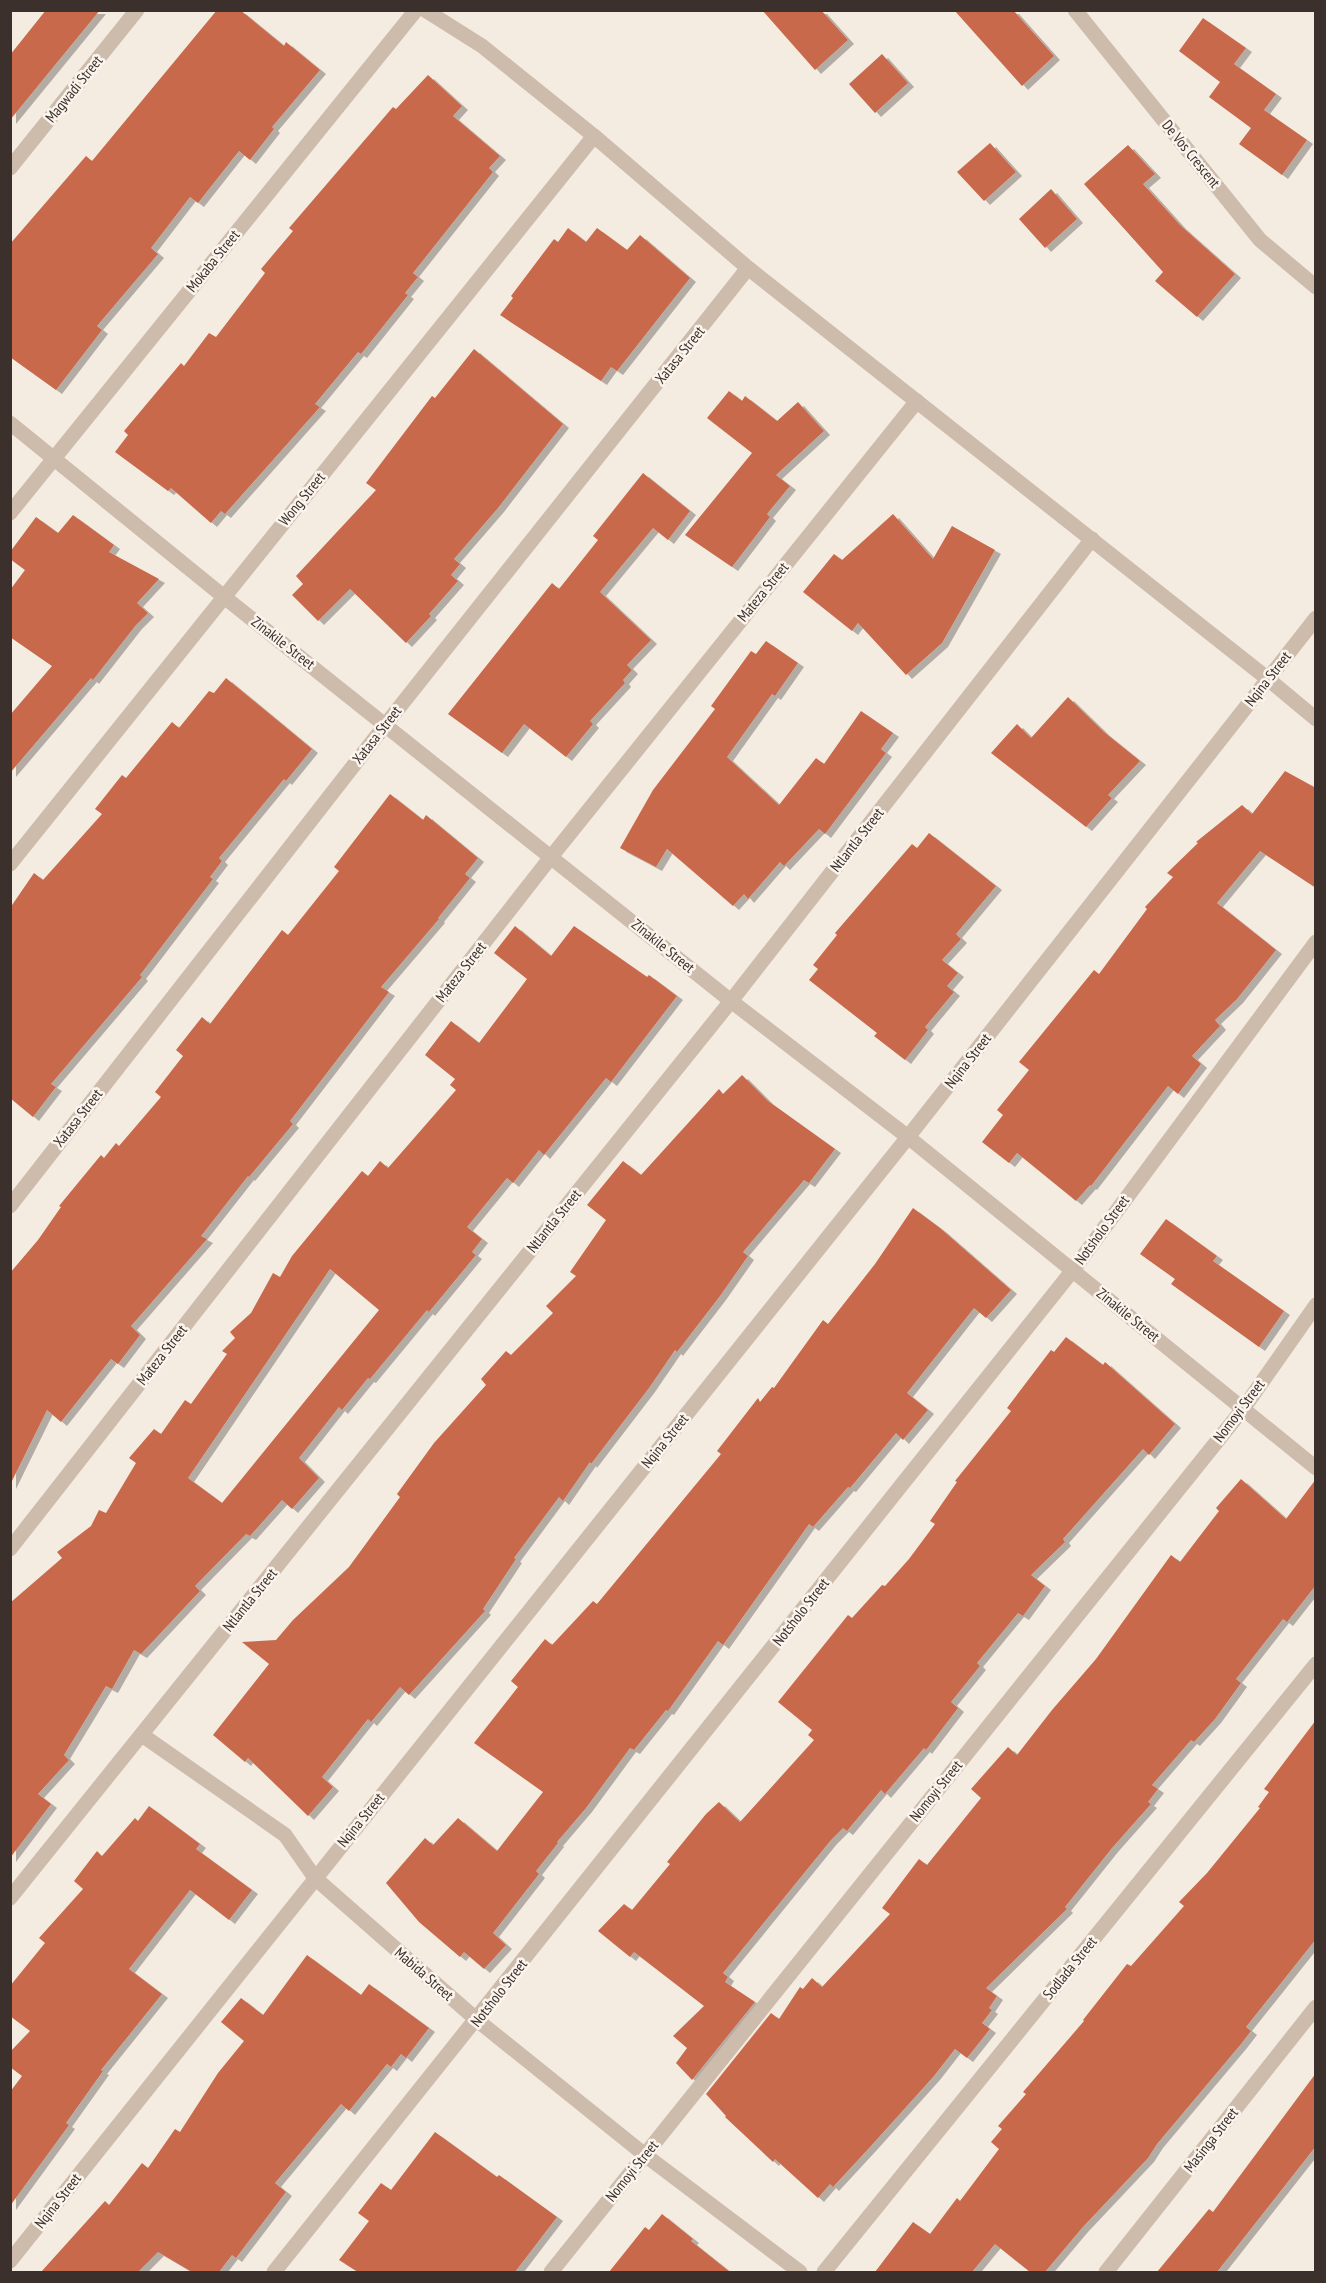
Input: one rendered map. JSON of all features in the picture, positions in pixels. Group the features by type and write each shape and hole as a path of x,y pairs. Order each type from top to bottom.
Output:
{"street":[{"name":"Magwadi Street","path":"10,168 137,10"},
{"name":"Mokaba Street","path":"10,513 416,10"},
{"path":"425,10 482,46 594,136 748,268 1268,679 1316,720"},
{"name":"De Vos Crescent","path":"1075,10 1260,240 1316,287"},
{"name":"Wong Street","path":"10,864 594,136"},
{"name":"Xatasa Street","path":"10,1206 386,724 748,268"},
{"name":"Mateza Street","path":"10,1548 551,857 917,401"},
{"name":"Zinakile Street","path":"10,423 731,1001 908,1137 1316,1468"},
{"name":"Ntlantla Street","path":"10,1898 731,1001 1092,539"},
{"name":"Nqina Street","path":"10,2261 908,1137 1316,618"},
{"name":"Notsholo Street","path":"274,2272 477,2020 1072,1270 1316,942"},
{"name":"Nomoyi Street","path":"551,2272 1243,1409 1316,1305"},
{"name":"Sodlada Street","path":"824,2272 1316,1664"},
{"name":"Mabida Street","path":"142,1735 285,1835 315,1878 477,2020 645,2155 800,2272"},
{"name":"Masinga Street","path":"1106,2272 1316,2007"}],"building":[{"path":"46,10 100,10 10,120 10,55"},
{"path":"217,10 240,10 284,46 286,42 320,70 272,127 274,129 250,160 239,151 198,203 190,197 151,248 158,254 97,326 102,330 56,390 10,357 10,244 86,156 92,161"},
{"path":"762,10 821,10 848,40 815,70"},
{"path":"954,10 1013,10 1054,56 1022,86"},
{"path":"1203,18 1246,48 1234,64 1276,94 1264,110 1307,140 1282,175 1239,144 1251,128 1209,97 1220,82 1179,51"},
{"path":"882,54 908,83 875,113 849,84"},
{"path":"428,75 462,106 453,116 500,156 489,168 493,172 413,273 418,277 405,293 408,295 361,354 358,352 315,404 320,407 225,514 221,511 211,523 171,488 168,491 115,452 128,435 124,431 181,363 184,366 209,333 216,337 265,273 261,269 293,231 289,228 393,107 396,109"},
{"path":"990,143 1016,172 984,201 957,172"},
{"path":"1128,145 1155,174 1143,184 1180,225 1235,274 1197,317 1155,281 1163,272 1084,184"},
{"path":"1051,189 1077,219 1045,248 1019,219"},
{"path":"568,228 586,242 597,228 627,250 640,235 690,278 617,371 611,367 601,381 500,315 513,298 511,296 554,239 558,242"},
{"path":"474,349 563,424 498,508 454,559 460,564 451,575 458,581 429,614 431,616 406,643 350,589 318,621 292,595 303,584 296,576 376,490 366,483 432,396 435,398"},
{"path":"729,391 742,401 745,396 777,421 798,402 824,431 776,475 790,486 767,514 770,517 732,567 685,535 752,453 707,418"},
{"path":"643,473 690,511 668,540 653,528 600,592 651,640 627,665 632,670 623,680 625,683 590,721 593,724 566,757 524,724 502,753 448,714 552,583 559,589 598,540 593,536"},
{"path":"893,514 933,559 952,526 995,550 942,643 906,675 858,623 852,631 803,592 834,554 842,560"},
{"path":"73,515 114,545 109,552 159,579 137,603 148,613 93,680 91,678 10,773 10,715 52,666 10,637 10,590 25,570 10,559 10,552 36,517 58,533"},
{"path":"766,641 798,663 775,696 772,694 727,757 779,805 816,758 824,764 861,711 893,733 881,749 886,753 825,834 819,829 784,866 780,862 748,899 744,894 733,906 667,849 656,867 620,848 653,790 715,709 711,706 751,651 756,654"},
{"path":"226,678 312,749 286,781 284,779 219,858 222,861 210,877 213,879 140,975 142,977 51,1084 56,1087 33,1117 10,1098 10,908 34,873 43,880 102,814 95,809 122,775 126,778 172,722 179,728 209,691 214,693"},
{"path":"1068,697 1104,732 1140,761 1108,795 1112,798 1086,827 991,753 1017,724 1031,738"},
{"path":"1285,771 1316,788 1316,888 1260,851 1217,903 1276,950 1237,999 1215,1020 1220,1026 1192,1056 1201,1064 1178,1094 1168,1086 1091,1186 1076,1201 1017,1153 1009,1163 982,1142 1003,1115 997,1110 1029,1070 1019,1062 1094,970 1099,974 1147,909 1145,907 1173,877 1167,873 1198,843 1196,842 1242,805 1252,814"},
{"path":"390,794 423,820 426,815 478,858 465,874 470,878 439,919 381,987 389,992 290,1121 293,1124 201,1236 207,1239 131,1326 140,1335 118,1364 111,1359 61,1422 47,1410 10,1485 10,1273 38,1240 61,1207 59,1206 101,1155 104,1158 116,1143 119,1146 161,1097 155,1092 183,1056 176,1050 202,1017 210,1024 282,930 288,935 339,871 334,867"},
{"path":"929,833 996,886 956,934 961,939 942,960 958,973 947,986 954,992 925,1027 928,1030 905,1060 874,1036 877,1033 809,980 818,969 813,965 837,935 835,933 912,844 917,848"},
{"path":"515,926 551,956 574,926 677,996 611,1082 606,1078 544,1155 539,1150 513,1183 507,1178 467,1227 482,1239 472,1252 476,1255 370,1379 368,1378 342,1410 339,1407 299,1458 319,1478 292,1509 282,1500 250,1536 246,1534 195,1586 200,1591 141,1654 134,1650 112,1689 106,1686 64,1755 69,1760 38,1794 51,1804 10,1858 10,1603 62,1558 57,1552 91,1526 99,1510 106,1513 136,1463 129,1458 154,1429 161,1434 185,1400 191,1404 227,1354 222,1351 235,1338 230,1332 251,1313 273,1273 280,1277 292,1256 362,1171 368,1176 380,1161 388,1168 456,1090 450,1085 455,1079 425,1055 451,1021 479,1043 527,979 494,953","holes":["330,1269 379,1310 222,1503 188,1478"]},
{"path":"742,1075 768,1101 835,1149 809,1183 804,1180 743,1252 748,1256 720,1296 677,1352 675,1350 563,1501 559,1497 514,1558 516,1559 483,1609 485,1611 409,1695 400,1687 371,1722 368,1719 322,1777 333,1787 308,1816 248,1758 245,1762 213,1735 269,1664 242,1642 276,1640 293,1620 349,1567 400,1497 397,1494 434,1443 486,1385 481,1379 506,1351 511,1355 553,1313 546,1306 576,1276 570,1272 606,1220 587,1205 623,1161 641,1175 719,1089 723,1094"},
{"path":"913,1208 940,1228 1011,1290 986,1318 974,1308 907,1393 928,1410 903,1440 896,1433 850,1488 848,1487 813,1527 809,1524 723,1645 718,1641 668,1711 666,1710 634,1750 630,1748 586,1808 557,1842 536,1871 539,1874 493,1933 506,1945 484,1969 464,1952 460,1957 419,1922 386,1883 425,1838 433,1845 458,1818 497,1851 543,1792 474,1743 518,1687 511,1681 545,1639 552,1645 593,1601 597,1604 721,1454 717,1451 758,1398 760,1402 772,1387 774,1388 823,1320 828,1324 875,1264"},
{"path":"1166,1219 1217,1256 1213,1261 1284,1311 1259,1347 1171,1284 1175,1279 1140,1254"},
{"path":"1066,1337 1103,1365 1105,1362 1175,1424 1149,1455 1143,1449 1063,1539 1065,1542 1031,1575 1045,1586 1023,1616 1018,1613 977,1663 980,1666 951,1702 958,1708 926,1750 924,1748 885,1794 881,1790 847,1831 843,1828 831,1840 723,1973 728,1977 725,1982 755,2002 692,2080 676,2063 687,2048 673,2036 704,2006 634,1952 630,1957 598,1931 624,1904 632,1910 670,1864 667,1862 706,1814 719,1802 740,1822 814,1740 808,1735 812,1730 778,1702 848,1615 852,1618 909,1559 935,1524 930,1521 957,1482 955,1481 1011,1411 1007,1408 1051,1350 1054,1352"},
{"path":"1241,1479 1286,1519 1316,1479 1316,1585 1287,1622 1283,1619 1236,1679 1241,1683 1215,1719 1194,1742 1191,1740 1152,1785 1158,1789 1148,1802 1151,1804 1112,1848 1065,1907 1067,1909 986,1988 997,1996 989,2008 992,2010 982,2023 990,2029 967,2058 955,2049 934,2076 870,2147 833,2187 830,2184 818,2198 775,2159 773,2162 725,2117 706,2094 771,2013 779,2019 800,1987 803,1989 812,1978 822,1987 890,1914 882,1908 919,1859 927,1865 981,1798 971,1789 1008,1747 1017,1755 1096,1659 1171,1555 1180,1562 1219,1511 1216,1508"},
{"path":"1316,1720 1316,1939 1246,2027 1251,2031 1241,2044 1157,2144 1148,2158 1082,2228 1045,2272 1030,2272 995,2244 972,2272 875,2272 913,2222 930,2234 957,2198 960,2201 999,2149 991,2142 1002,2129 998,2126 1026,2094 1023,2092 1084,2021 1127,1964 1131,1966 1184,1906 1179,1902 1207,1873 1260,1808 1258,1807 1269,1792 1264,1789"},
{"path":"149,1806 200,1844 196,1849 252,1890 229,1920 190,1890 129,1969 162,1994 101,2070 103,2071 66,2123 69,2125 10,2206 10,2092 22,2076 10,2067 10,2052 30,2031 10,2016 10,1986 45,1943 39,1938 83,1889 74,1881 97,1851 102,1856 135,1818 138,1821"},
{"path":"307,1955 361,1995 369,1984 429,2028 406,2058 401,2054 391,2067 387,2064 349,2111 341,2104 275,2183 286,2192 236,2258 232,2255 219,2272 192,2272 158,2252 138,2272 41,2272 105,2201 109,2205 142,2163 148,2168 175,2129 180,2132 218,2073 244,2041 221,2022 241,1998 263,2015"},
{"path":"1316,2073 1316,2146 1217,2272 1157,2272 1209,2209 1213,2212"},
{"path":"435,2132 557,2217 515,2272 358,2272 339,2260 369,2221 358,2213 381,2183 391,2190"},
{"path":"662,2214 730,2272 609,2272 645,2227 649,2230"}]}
